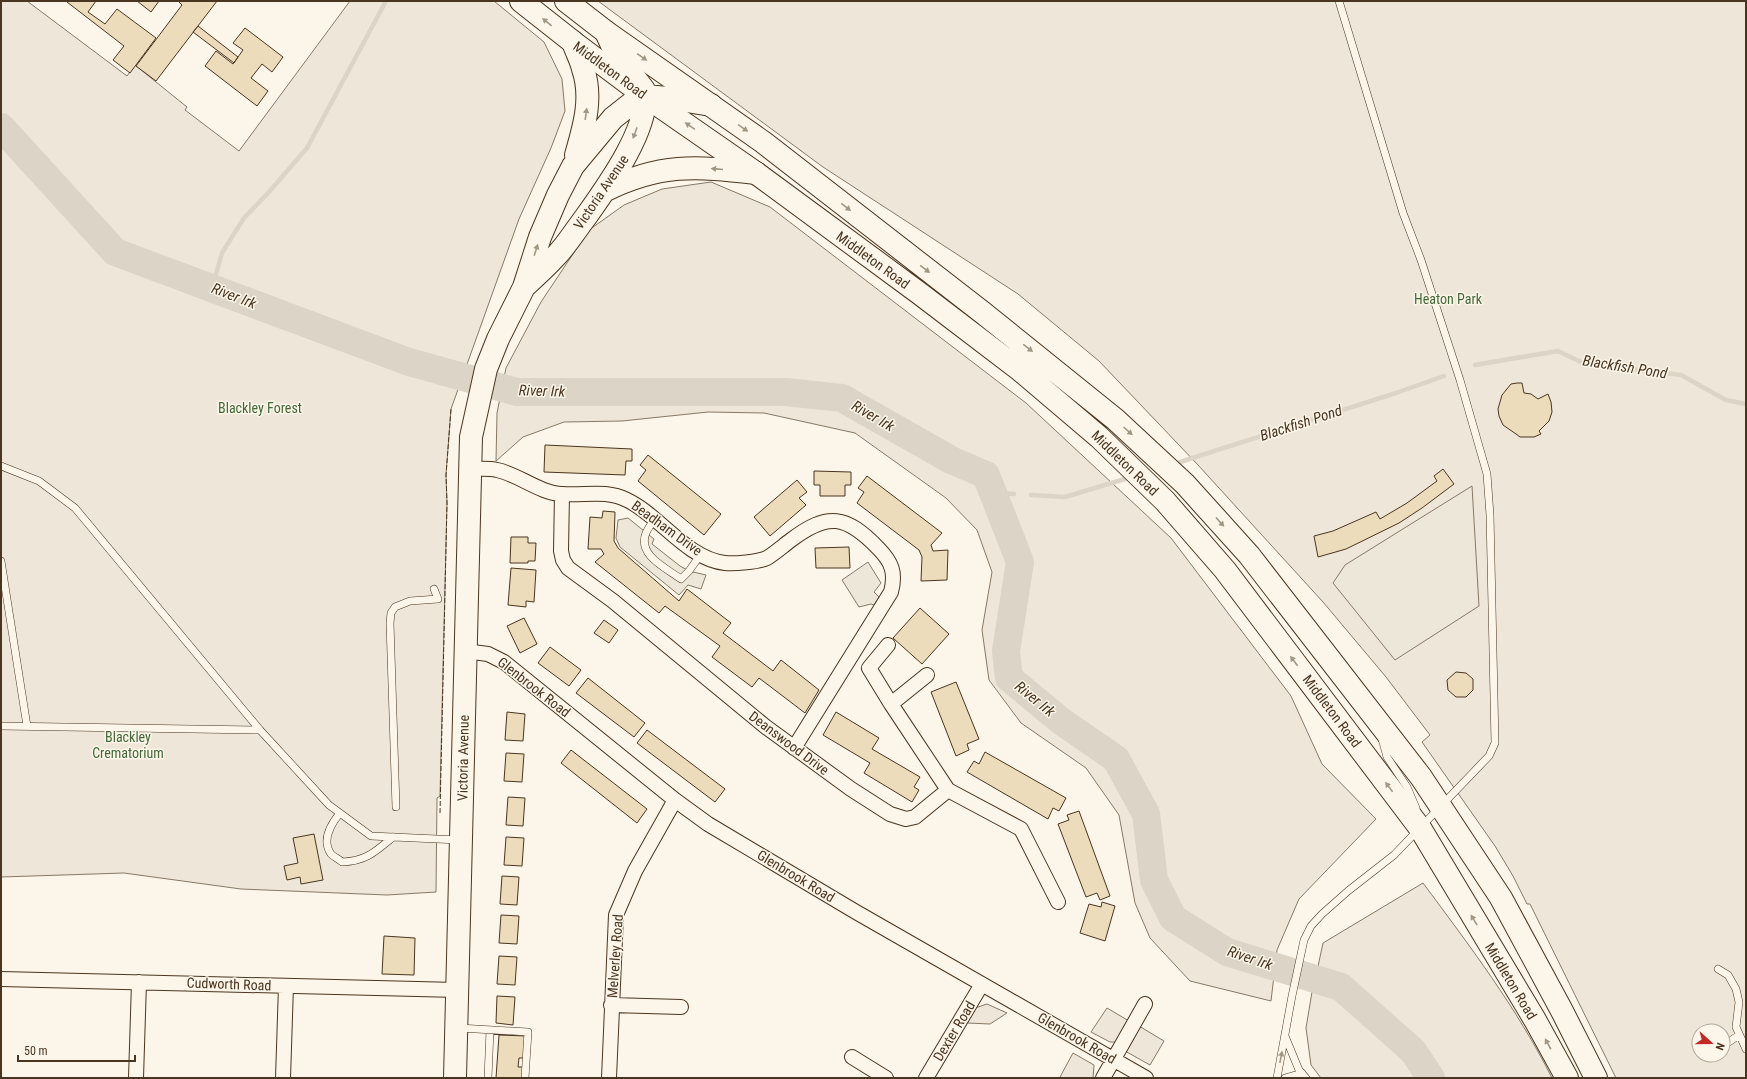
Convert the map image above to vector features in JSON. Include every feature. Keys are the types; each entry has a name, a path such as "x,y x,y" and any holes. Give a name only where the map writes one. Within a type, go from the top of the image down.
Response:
{"main road":[{"name":"Middleton Road","path":"521,1 645,96 756,173 919,293 1020,370 1099,437 1165,501 1225,570 1420,828 1535,1020 1567,1078"},
{"name":"Middleton Road","path":"566,1 606,32 763,142 1115,419 1185,484 1249,555 1421,777 1501,898 1562,1011 1596,1078"},
{"path":"606,32 615,52 640,83 645,96 711,105"},
{"path":"573,42 584,69 588,94 584,129 573,166"},
{"name":"Victoria Avenue","path":"455,1078 471,437 486,369 498,339 524,286 540,237 558,195 573,166 613,118 632,103 645,96"},
{"name":"Victoria Avenue","path":"524,286 556,257 604,191 629,151 642,115 645,96"},
{"path":"604,191 639,176 673,168 706,168 756,173"}],"street":[{"name":"Beadham Drive","path":"470,469 498,470 550,492 562,494 596,492 616,495 629,500 680,541 708,559 724,563 742,563 766,559 817,523 826,520 837,520 850,525 865,534 881,551 892,568 894,575 891,592 794,748"},
{"name":"Deanswood Drive","path":"562,494 561,551 563,560 568,568 613,601 766,727 851,789 890,814 898,817 915,817 948,790"},
{"path":"888,645 869,668 891,704 948,790 1021,830 1058,902"},
{"name":"Glenbrook Road","path":"465,651 488,654 504,662 675,800 708,824 856,912 1146,1078"},
{"path":"891,704 927,675"},
{"name":"Melverley Road","path":"609,1078 616,915 635,872 675,800"},
{"name":"Cudworth Road","path":"1,979 458,990"},
{"path":"136,1078 139,982"},
{"name":"Dexter Road","path":"926,1078 982,984"},
{"path":"283,1078 286,986"},
{"path":"1103,1078 1144,1004"},
{"path":"611,1005 681,1007"},
{"path":"852,1057 886,1078"}],"lane":[{"path":"1277,1078 1304,940 1312,926 1322,914 1394,854 1420,828 1489,756 1495,743 1490,515 1487,474 1460,380 1421,260 1403,213 1339,1"},
{"path":"1,466 39,481 75,508 260,730 329,804 340,813 371,836 461,840"},
{"path":"655,520 646,532 643,545 648,555 681,578 689,571 701,554"},
{"path":"1,560 27,726"},
{"path":"396,807 390,623 395,607 410,601 438,599 434,589"},
{"path":"1377,719 1387,757 1407,787 1417,810 1420,828"},
{"path":"1,726 260,730"},
{"path":"340,813 330,824 327,841 331,853 342,862 356,861 372,855 393,837"},
{"path":"1718,969 1728,975 1736,988 1739,1002 1736,1028 1746,1049"},
{"path":"457,1028 528,1032 525,1078"},
{"path":"488,1078 490,1030"},
{"path":"1285,1035 1299,1070 1304,1076"},
{"path":"1731,1040 1739,1035"},
{"path":"1285,1078 1304,1076"}],"green space":[{"name":"Blackley Forest","path":"1,1 27,1 127,76 135,65 187,107 185,110 239,151 350,1 494,1 544,42 562,79 565,111 551,148 519,219 451,409 446,475 447,503 440,796 437,798 436,892 387,895 241,889 124,873 1,877"},
{"name":"Heaton Park","path":"598,1 1746,1 1746,1078 1616,1078 1530,904 1527,904 1513,876 1495,846 1422,742 1430,735 1386,677 1323,602 1198,465 1099,361 1018,294 823,167"},
{"path":"711,182 770,207 1026,403 1171,538 1291,696 1322,764 1376,819 1299,899 1277,950 1271,1001 1190,981 1150,938 1135,903 1119,815 1086,768 1021,723 989,680 982,630 992,572 977,530 946,498 855,433 764,413 708,412 622,421 564,422 523,437 496,461 497,413 506,368 541,302 589,230 624,205 662,189"},
{"path":"1423,883 1475,953 1508,1002 1524,1027 1552,1078 1442,1078 1413,1043 1351,988 1317,971 1323,943"},
{"path":"1312,992 1337,998 1407,1062 1418,1078 1321,1078 1311,1065 1306,1028"},
{"path":"987,1004 1007,1013 990,1024 967,1023 975,1008"},
{"path":"1107,1008 1129,1021 1116,1042 1110,1042 1091,1032"},
{"path":"1139,1026 1164,1041 1150,1065 1125,1051"},
{"path":"1073,1053 1094,1065 1093,1078 1060,1077"}],"shaded area":[{"path":"1472,486 1479,606 1395,660 1333,583 1345,565"},
{"path":"628,518 654,539 652,544 680,566 689,571 706,575 701,589 688,585 679,595 620,547 616,538 618,520"},
{"path":"868,562 881,583 874,592 879,597 874,605 871,604 859,607 842,580"}],"building":[{"path":"96,1 88,12 105,24 117,9 156,38 130,73 113,60 124,46 67,2"},
{"path":"137,1 159,1 151,12"},
{"path":"178,1 217,1 156,81 136,66 182,5"},
{"path":"198,26 238,57 234,63 193,32"},
{"path":"245,28 283,57 272,72 262,64 251,78 268,91 257,106 205,66 216,51 233,64 243,50 233,43"},
{"path":"1522,383 1524,393 1531,394 1538,399 1548,394 1551,402 1552,412 1549,421 1539,431 1541,434 1534,437 1520,437 1503,425 1499,416 1498,409 1502,395 1511,384"},
{"path":"545,445 632,449 632,461 626,461 625,475 544,472"},
{"path":"648,455 721,514 704,535 638,481 646,470 640,465"},
{"path":"1443,469 1454,484 1422,508 1399,523 1346,549 1318,557 1314,536 1333,531 1376,512 1380,519 1407,503 1437,481 1434,476"},
{"path":"814,471 851,472 851,485 845,485 845,496 820,496 820,485 814,485"},
{"path":"867,476 942,533 931,545 933,551 948,550 947,580 921,581 922,557 919,550 857,503 864,492 858,488"},
{"path":"797,480 807,492 799,498 806,505 770,536 754,517"},
{"path":"603,511 615,512 614,541 618,548 679,601 687,589 731,623 723,633 773,671 781,660 819,690 805,713 759,678 752,687 712,657 720,646 665,606 659,613 595,562 604,554 601,549 588,549 590,517 602,518"},
{"path":"511,537 528,537 528,543 536,543 535,561 528,561 528,563 510,563"},
{"path":"849,547 850,568 816,568 815,548"},
{"path":"511,568 536,570 534,602 526,601 526,607 508,605"},
{"path":"920,608 949,634 922,664 893,638"},
{"path":"524,618 537,644 520,653 507,626"},
{"path":"604,620 618,630 609,643 594,633"},
{"path":"550,647 581,670 569,686 538,663"},
{"path":"1456,672 1466,673 1473,679 1473,690 1466,697 1456,697 1448,690 1447,680"},
{"path":"588,678 645,723 634,737 576,693"},
{"path":"956,682 979,739 967,744 969,750 956,756 931,692"},
{"path":"507,712 525,714 523,741 505,740"},
{"path":"836,712 879,738 872,749 920,777 914,787 919,790 912,802 864,773 870,763 823,735"},
{"path":"647,730 725,789 715,802 637,743"},
{"path":"571,750 647,809 637,823 561,763"},
{"path":"985,752 1066,798 1059,811 1053,808 1048,819 967,772 974,761 979,764"},
{"path":"506,753 524,754 522,782 504,781"},
{"path":"508,797 525,798 523,826 506,825"},
{"path":"1079,811 1110,896 1100,900 1097,893 1086,897 1058,824 1069,820 1067,815"},
{"path":"314,834 323,880 301,884 300,877 287,880 284,866 298,863 293,838"},
{"path":"506,837 524,838 522,866 504,865"},
{"path":"502,876 519,877 517,905 500,904"},
{"path":"1102,902 1115,906 1105,941 1080,933 1089,904 1101,907"},
{"path":"501,915 519,916 517,944 499,943"},
{"path":"384,936 415,938 414,975 382,974"},
{"path":"499,956 517,957 515,985 497,984"},
{"path":"497,996 515,997 513,1025 496,1023"},
{"path":"499,1035 526,1036 525,1058 519,1058 518,1067 524,1067 524,1078 496,1078"}],"waterway":[{"path":"212,288 222,253 244,218 307,148 386,1"},
{"name":"River Irk","path":"1,127 115,252 409,362 517,392 786,392 842,398 951,460 986,475 1020,562 1006,651 1009,678 1061,721 1116,759 1146,814 1154,880 1173,918 1227,952 1341,987 1413,1051 1431,1078"},
{"name":"Blackfish Pond","path":"1475,365 1558,351 1583,363 1681,375 1726,400 1746,404"},
{"name":"Blackfish Pond","path":"1180,462 1396,393 1444,376"},
{"name":"Blackfish Pond","path":"1031,495 1065,497 1128,478"},
{"path":"993,493 1014,494"}],"fence":[{"path":"440,813 447,503 446,475 451,409"}],"park label":[{"name":"Blackley Crematorium","path":"128,746"}]}
